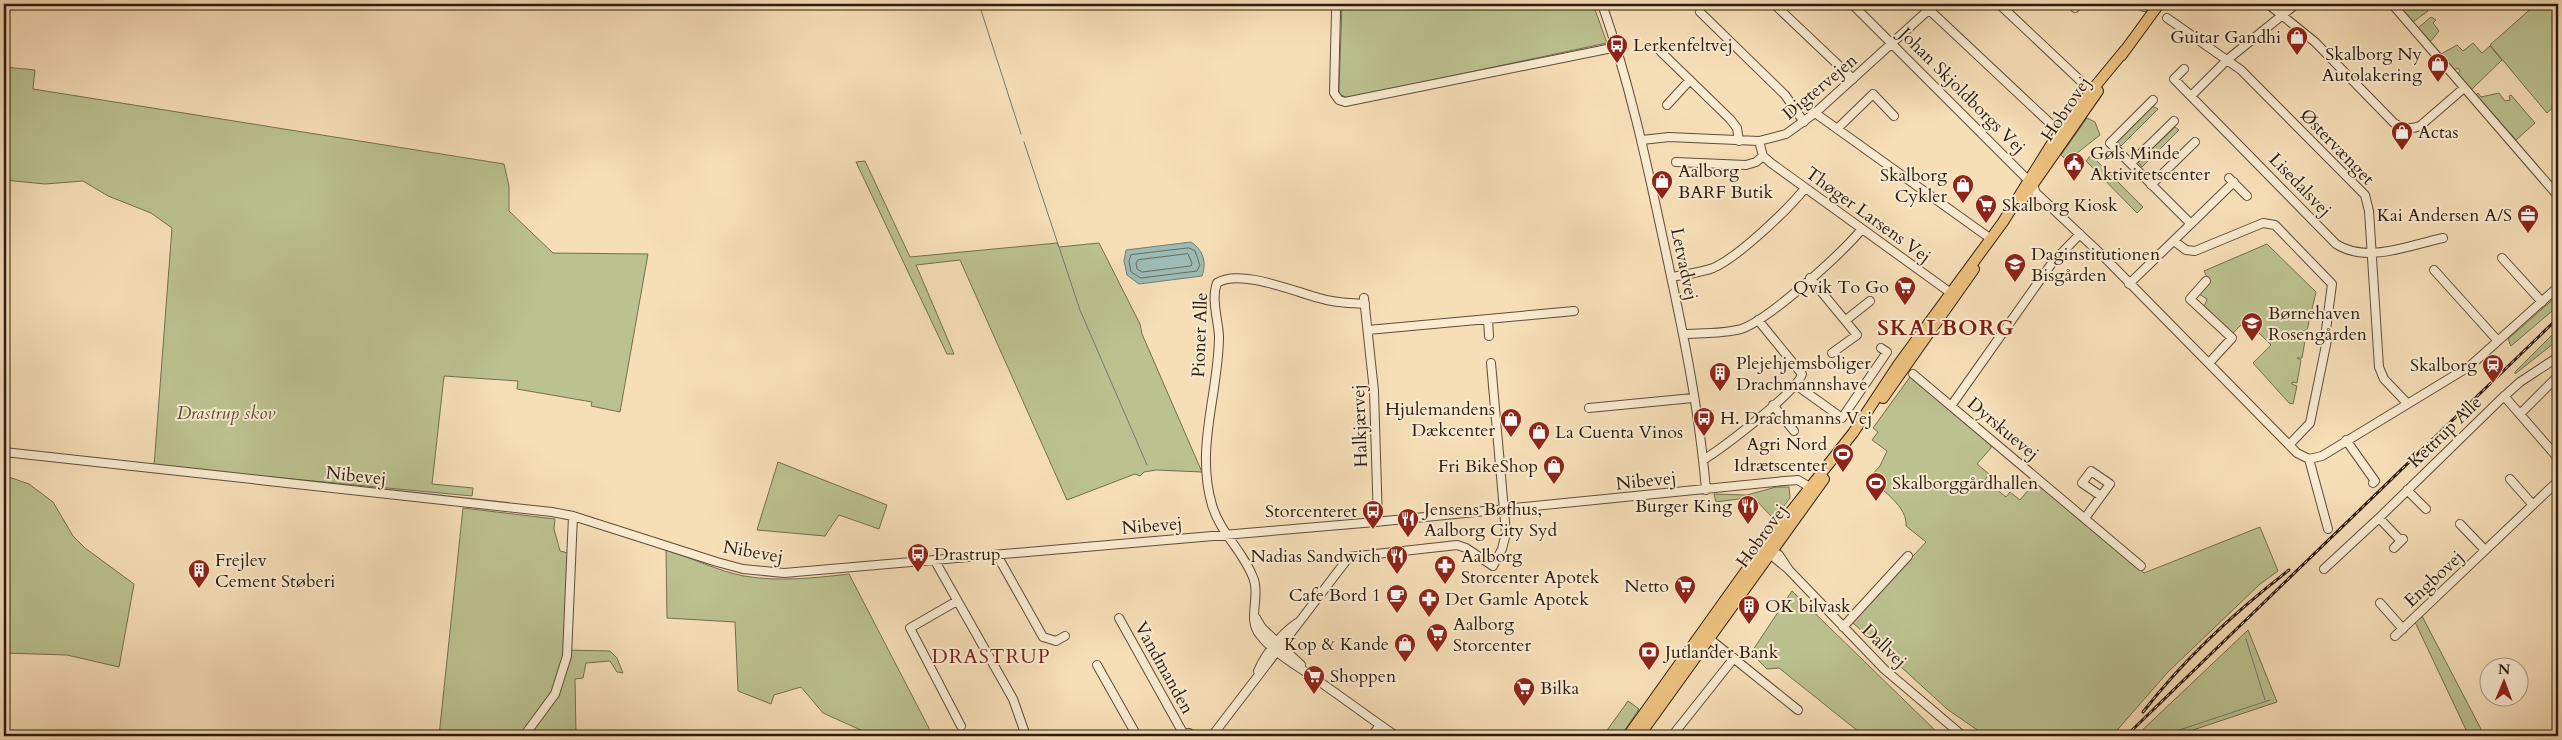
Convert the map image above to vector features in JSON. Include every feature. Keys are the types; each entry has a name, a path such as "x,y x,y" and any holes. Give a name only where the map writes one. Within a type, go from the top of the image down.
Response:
{"main road":[{"name":"Hobrovej","path":"1628,736 1705,635 1853,433 1891,387 1953,294 1974,269 1988,242 2031,182 2083,101 2125,50 2159,4"},
{"name":"Hobrovej","path":"1639,736 1705,635"}],"street":[{"name":"Letvadvej","path":"1602,4 1617,47 1642,140 1672,277 1683,334 1706,490"},
{"path":"1774,4 1853,79"},
{"name":"Johan Skjoldborgs Vej","path":"1852,4 1894,43 2031,182 2036,193 2056,210 2297,454 2309,459"},
{"path":"1923,4 2053,126"},
{"name":"Digtervejen","path":"1642,140 1669,137 1759,141 1786,134 1815,113 1935,4"},
{"path":"1999,4 2086,86"},
{"path":"2268,4 2283,14 2315,42 2394,123 2401,127 2414,128 2420,126 2464,88"},
{"path":"2191,96 2227,60 2296,4"},
{"path":"2392,4 2558,196"},
{"path":"1336,12 1334,92 1339,100 1344,102 1617,47"},
{"path":"1700,12 1790,99 1804,122"},
{"name":"Østervænget","path":"2168,18 2241,70 2359,187 2368,204 2379,367 2384,379 2406,403"},
{"path":"1661,52 1738,128 1739,141"},
{"name":"Lisedalsvej","path":"2184,69 2174,79 2336,244 2353,252 2372,253 2443,238"},
{"path":"1666,105 1690,80"},
{"path":"1837,129 1873,94 1894,116"},
{"path":"2153,100 2110,143 2191,224"},
{"path":"1815,113 1988,242"},
{"path":"2131,163 2174,121"},
{"path":"1676,162 1746,165 1756,162 1763,156 1759,141"},
{"path":"2151,185 2194,142"},
{"name":"Thøger Larsens Vej","path":"1763,156 1953,294"},
{"path":"2129,284 2191,224 2231,180 2247,196"},
{"path":"1672,277 1709,269 1724,262 1787,210 1805,188"},
{"path":"2174,241 2186,250 2195,251 2263,223 2275,225 2332,284 2326,330"},
{"path":"1683,334 1738,330 1758,320 1845,250 1862,229"},
{"path":"1951,406 2052,263 2080,234"},
{"path":"2502,258 2542,302"},
{"path":"2434,273 2498,341"},
{"path":"1810,278 1857,335 1832,353"},
{"name":"Pioner Alle","path":"1226,535 1212,505 1206,460 1207,424 1218,354 1219,335 1215,297 1217,283 1236,279 1266,282 1320,299 1342,303 1364,301"},
{"path":"2206,282 2190,299 2232,338 2209,363"},
{"path":"2328,529 2309,459 2322,456 2406,403 2470,366 2558,287"},
{"name":"Halkjærvej","path":"1364,301 1374,391 1378,522"},
{"path":"1846,320 1870,301"},
{"path":"1368,330 1574,311"},
{"path":"1488,319 1490,336"},
{"path":"1703,460 1773,405 1796,385 1802,374 1758,320"},
{"path":"2289,444 2310,423 2327,340"},
{"path":"1796,385 1842,418 1887,352 1881,348"},
{"name":"Kettrup Alle","path":"2324,568 2380,518 2504,396 2520,382 2558,357"},
{"path":"1212,736 1277,647 1300,621 1345,560 1355,555 1457,545 1466,548 1493,566 1502,549 1506,533 1491,363"},
{"name":"Dyrskuevej","path":"1913,374 2141,566"},
{"path":"2520,414 2558,376"},
{"path":"2504,396 2558,458"},
{"path":"1589,408 1693,398"},
{"path":"1773,405 1794,431"},
{"path":"2346,440 2375,481 2373,483"},
{"name":"Nibevej","path":"4,452 531,509 573,516 717,562 764,572 806,573 1378,522 1798,480 1811,491"},
{"path":"2510,479 2533,506"},
{"name":"Engbovej","path":"2395,636 2558,481"},
{"name":"Kettrup Alle","path":"2407,490 2426,509"},
{"path":"2086,518 2101,496"},
{"path":"524,736 554,694 568,656 573,516"},
{"path":"2380,518 2402,540 2394,548"},
{"name":"Engbovej","path":"2460,524 2485,550"},
{"path":"1226,535 1254,579 1256,595 1254,614 1257,631 1310,674 1396,736"},
{"name":"Dallvej","path":"1768,550 1884,669 1963,736"},
{"path":"997,555 1042,637 1056,641 1065,636"},
{"path":"1843,627 1908,556"},
{"path":"935,561 1013,700 1026,736"},
{"path":"957,601 910,628 961,726"},
{"name":"Engbovej","path":"2380,603 2403,629"},
{"name":"Vandmanden","path":"1119,618 1183,733"},
{"path":"1705,635 1798,710"},
{"path":"1672,736 1719,681 1734,658"},
{"path":"1097,665 1137,736"},
{"path":"1372,736 1380,725"},
{"name":"Vandmanden","path":"1172,736 1183,733 1189,733 1193,736"}],"green space":[{"path":"790,4 979,4 980,8 792,9"},
{"path":"1342,4 1593,4 1607,43 1348,98 1339,94"},
{"path":"2397,4 2421,4 2428,11 2413,22"},
{"path":"2536,4 2558,4 2558,103 2547,113 2490,45"},
{"path":"2431,17 2436,20 2433,23 2439,31 2430,42 2418,28"},
{"path":"2473,43 2482,53 2490,46 2502,60 2471,90 2458,74 2460,71 2458,68 2455,70 2441,54 2457,45 2463,51"},
{"name":"Drastrup skov","path":"4,67 35,70 33,89 504,164 509,186 509,211 553,253 648,254 620,412 591,406 592,402 517,389 518,381 444,376 432,484 473,488 472,496 154,466 172,228 151,213 108,196 83,181 45,184 4,180"},
{"path":"2478,93 2481,97 2499,93 2505,101 2510,100 2509,96 2511,95 2535,123 2516,140 2476,95"},
{"path":"2152,106 2158,109 2121,146 2117,141"},
{"path":"2087,118 2095,122 2100,135 2067,161 2061,155"},
{"path":"2175,127 2179,130 2142,167 2138,162"},
{"path":"2091,155 2143,207 2137,213 2086,161"},
{"path":"865,161 910,257 1057,243 1059,247 1099,243 1140,324 1142,334 1202,472 1156,470 1144,472 1140,476 1135,474 1067,500 960,260 916,265 954,354 947,354 856,162"},
{"path":"2267,244 2316,292 2307,330 2302,331 2301,334 2306,335 2302,358 2297,358 2301,360 2297,383 2292,382 2292,384 2297,386 2293,404 2289,403 2253,363 2271,345 2246,320 2233,333 2236,336 2234,338 2204,307 2207,299 2199,294 2210,283 2204,271"},
{"path":"2558,295 2558,306 2511,346 2508,339"},
{"path":"2558,329 2558,340 2515,374 2515,372"},
{"path":"1910,377 1991,444 1991,448 1977,464 1989,474 1985,480 2006,497 2010,492 2020,500 2035,482 2144,573 2260,527 2278,571 2260,584 2167,673 2112,736 1986,736 1947,709 1852,622 1926,542 1906,526 1906,519 1899,506 1869,478 1880,466 1887,451 1872,440 1878,432 1873,428"},
{"path":"4,460 6,461 6,476 29,484 53,502 73,536 85,548 134,584 119,667 67,655 4,653"},
{"path":"778,462 887,505 879,529 839,515 825,536 757,530"},
{"path":"1776,487 1789,487 1790,498 1774,519 1753,497 1716,502 1714,494 1747,495"},
{"path":"463,508 555,519 554,529 560,551 568,553 564,650 610,651 617,658 623,673 617,672 610,661 586,663 583,678 575,679 576,736 439,736"},
{"path":"666,550 724,571 757,578 796,579 849,574 933,736 874,736 823,713 801,687 774,695 771,704 738,691 735,622 667,618"},
{"path":"1792,591 1941,736 1864,736 1779,668 1767,669 1751,653"},
{"path":"2422,616 2482,731 2513,736 2469,736 2415,622"},
{"path":"2248,630 2277,702 2175,736 2136,736"},
{"path":"1628,701 1639,709 1621,736 1603,736"}],"water":[{"path":"1191,242 1203,257 1202,276 1139,284 1127,275 1124,261 1126,250"}],"waterway":[{"path":"979,4 1021,134"},
{"path":"1024,142 1080,310 1147,465"},
{"path":"2246,639 2265,700"},
{"path":"2161,736 2270,700"}],"railway":[{"path":"2126,736 2558,318"},
{"path":"2143,712 2176,673 2212,636 2289,570"}],"place":[{"name":"Guitar Gandhi","path":"2297,56"},
{"name":"Lerkenfeltvej","path":"1617,64"},
{"name":"Skalborg Ny Autolakering","path":"2438,83"},
{"name":"Actas","path":"2402,151"},
{"name":"Gøls Minde Aktivitetscenter","path":"2074,182"},
{"name":"Aalborg BARF Butik","path":"1662,200"},
{"name":"Skalborg Cykler","path":"1963,204"},
{"name":"Skalborg Kiosk","path":"1986,224"},
{"name":"Kai Andersen A/S","path":"2528,234"},
{"name":"Daginstitutionen Bisgården","path":"2015,283"},
{"name":"Qvik To Go","path":"1905,306"},
{"name":"Børnehaven Rosengården","path":"2252,342"},
{"name":"Skalborg","path":"2493,384"},
{"name":"Plejehjemsboliger Drachmannshave","path":"1720,392"},
{"name":"H. Drachmanns Vej","path":"1704,437"},
{"name":"Hjulemandens Dækcenter","path":"1511,438"},
{"name":"La Cuenta Vinos","path":"1539,451"},
{"name":"Agri Nord Idrætscenter","path":"1843,473"},
{"name":"Fri BikeShop","path":"1554,485"},
{"name":"Skalborggårdhallen","path":"1876,502"},
{"name":"Burger King","path":"1748,525"},
{"name":"Storcenteret","path":"1373,530"},
{"name":"Jensens Bøfhus, Aalborg City Syd","path":"1408,538"},
{"name":"Drastrup","path":"918,573"},
{"name":"Nadias Sandwich","path":"1397,575"},
{"name":"Aalborg Storcenter Apotek","path":"1445,585"},
{"name":"Frejlev Cement Støberi","path":"199,589"},
{"name":"Netto","path":"1685,605"},
{"name":"Cafe Bord 1","path":"1397,614"},
{"name":"Det Gamle Apotek","path":"1429,618"},
{"name":"OK bilvask","path":"1749,625"},
{"name":"Aalborg Storcenter","path":"1437,653"},
{"name":"Kop & Kande","path":"1405,663"},
{"name":"Jutlander Bank","path":"1649,671"},
{"name":"Shoppen","path":"1314,695"},
{"name":"Bilka","path":"1524,707"}],"district":[{"name":"SKALBORG","path":"1946,328"},
{"name":"DRASTRUP","path":"991,656"}]}
